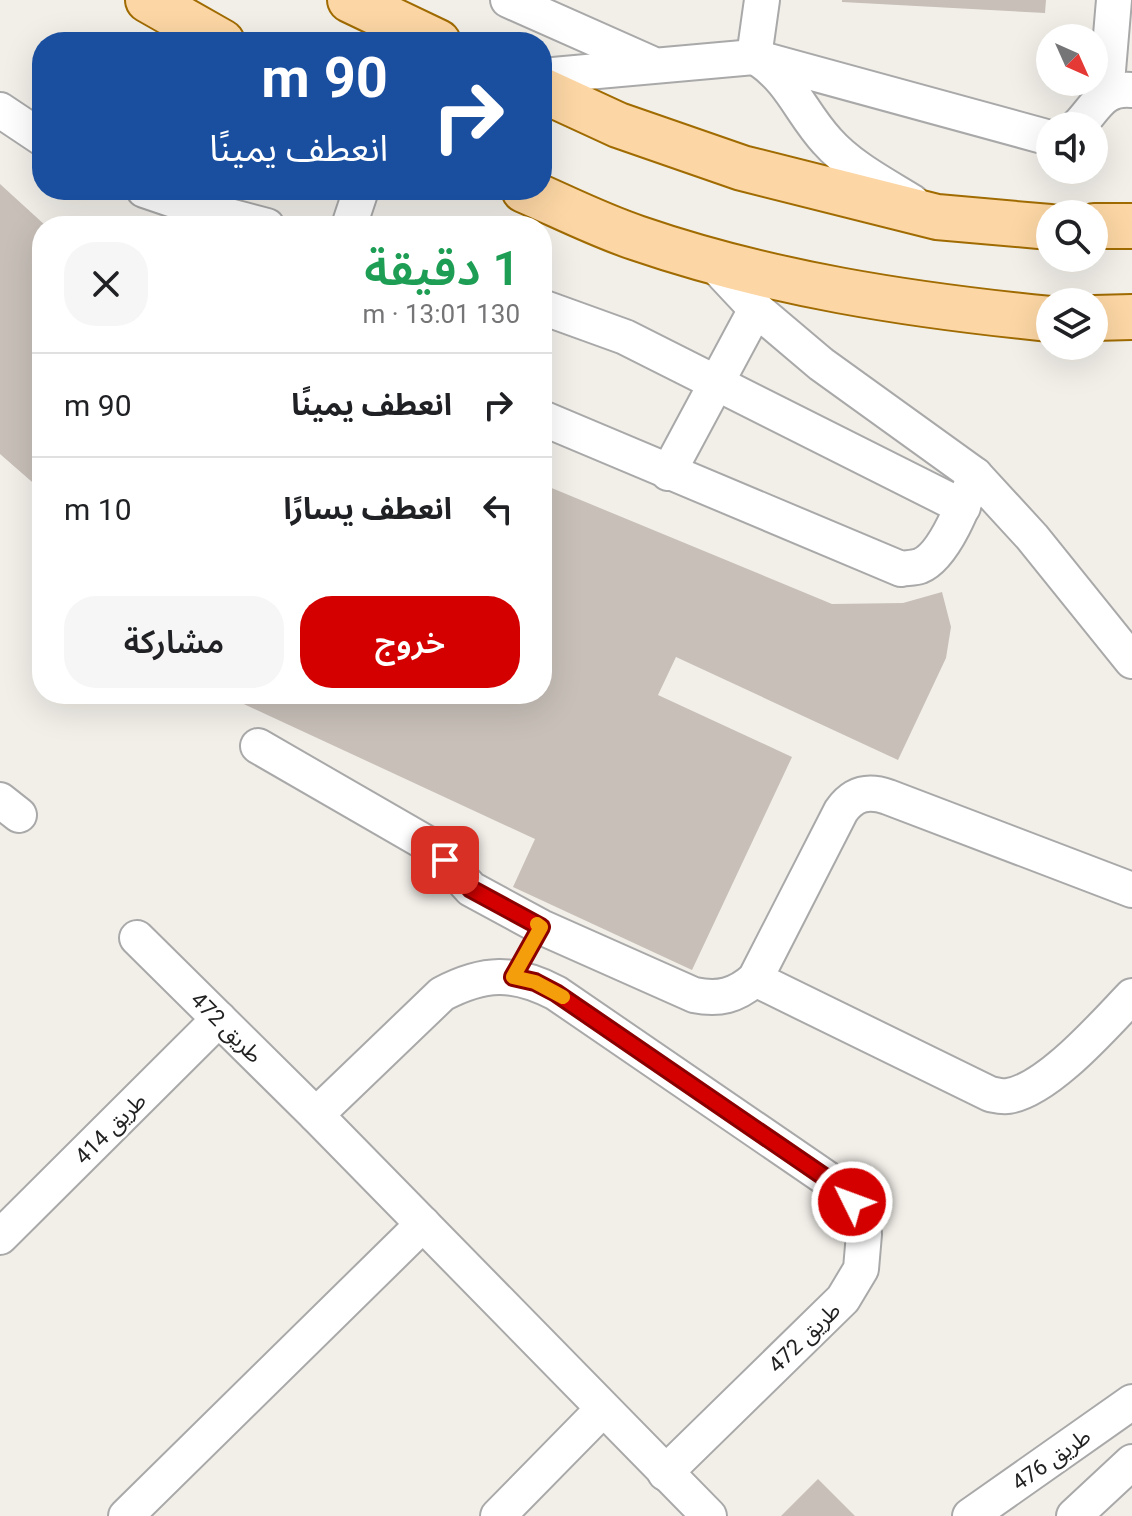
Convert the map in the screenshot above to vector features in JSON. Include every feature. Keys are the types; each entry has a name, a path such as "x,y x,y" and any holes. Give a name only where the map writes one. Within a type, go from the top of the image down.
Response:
{"main road":[{"path":"148,0 204,32"},
{"path":"350,0 417,32"},
{"path":"552,95 618,125 742,168 937,217 1036,226"},
{"path":"548,200 635,237 796,283 956,310 1036,318"},
{"path":"1108,226 1132,226"},
{"path":"1108,318 1132,317"}],"street":[{"path":"508,0 653,65"},
{"path":"754,57 762,0"},
{"path":"1088,112 1096,101 1119,92 1114,0"},
{"path":"754,57 779,74 811,121 845,158 937,217"},
{"path":"552,75 754,57 1036,134"},
{"path":"0,110 32,131"},
{"path":"173,200 229,216"},
{"path":"711,261 756,309 821,364 975,475 1032,537 1132,661"},
{"path":"668,473 756,309"},
{"path":"552,311 625,337 963,507"},
{"path":"552,422 901,569 921,566 941,546 963,507 975,475"},
{"path":"258,746 433,847 471,889 541,927 694,995 711,999 727,997 743,990 755,979 841,811 847,802 866,793 888,797 1132,890"},
{"path":"513,977 541,927"},
{"name":"طريق 472","path":"137,938 316,1115 709,1516"},
{"name":"طريق 472","path":"316,1115 442,994 464,983 488,977 513,977 535,982 556,993 826,1178 852,1202 864,1234 861,1269 843,1299 665,1473"},
{"path":"755,979 990,1094 1006,1096 1027,1090 1080,1051 1132,996"},
{"name":"طريق 414","path":"0,1237 219,1019"},
{"path":"126,1516 423,1224"},
{"name":"طريق 476","path":"970,1516 1132,1403"},
{"path":"498,1516 602,1410"},
{"path":"1074,1516 1132,1462"}],"building":[{"path":"842,0 1046,0 1045,13"},
{"path":"0,184 35,216 32,216 32,482 0,454"},
{"path":"552,488 832,604 903,603 942,592 951,627 946,658 898,760 676,657 658,695 792,757 692,970 513,887 535,839 244,704 552,704"},
{"path":"818,1479 855,1516 781,1516"}],"slow traffic":[{"path":"537,924 541,927 513,977 535,982 563,997"}],"route":[{"path":"445,860 471,889 541,927 513,977 535,982 556,993 826,1178 852,1202"}]}
